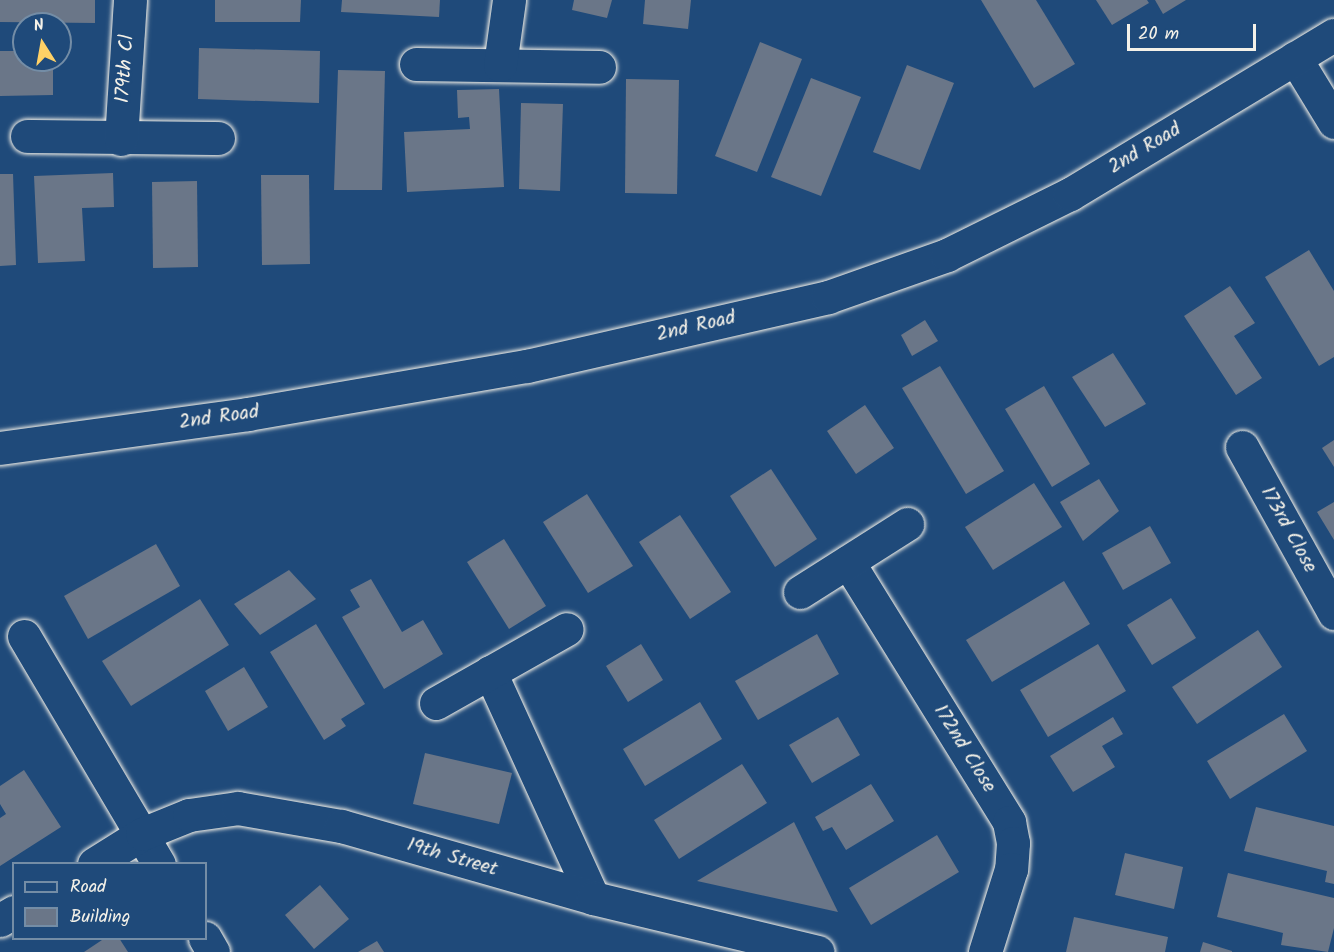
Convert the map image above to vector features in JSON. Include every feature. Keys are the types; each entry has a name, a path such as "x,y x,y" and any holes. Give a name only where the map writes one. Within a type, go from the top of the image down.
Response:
{"street":[{"name":"179th Cl","path":"121,139 130,0"},
{"path":"500,65 509,0"},
{"name":"2nd Road","path":"0,448 248,414 526,366 828,297 947,255 1070,194 1334,35"},
{"path":"1295,58 1334,122"},
{"path":"416,64 599,67"},
{"path":"27,136 121,139 219,138"},
{"name":"173rd Close","path":"1242,447 1334,613"},
{"path":"800,592 907,524"},
{"name":"172nd Close","path":"848,562 1009,822 1013,843 1011,869 985,952"},
{"path":"436,703 567,629"},
{"path":"24,636 158,862"},
{"path":"490,672 593,898"},
{"name":"19th Street","path":"97,862 142,834 189,815 238,808 341,826 593,898 709,940 818,952"}],"building":[{"path":"0,0 95,0 95,23 72,23 72,12 12,12 12,22 0,22"},
{"path":"215,0 301,0 300,22 215,22"},
{"path":"342,0 440,0 439,17 341,12"},
{"path":"574,0 612,0 607,18 572,10"},
{"path":"645,0 691,0 688,29 643,24"},
{"path":"981,0 1036,0 1075,64 1034,88"},
{"path":"1096,0 1147,0 1149,3 1112,25"},
{"path":"1155,0 1186,0 1163,14"},
{"path":"760,42 802,59 757,172 715,156"},
{"path":"199,48 320,51 319,103 198,99"},
{"path":"0,51 12,51 12,72 53,72 53,95 0,96"},
{"path":"907,65 954,83 920,170 873,152"},
{"path":"338,70 385,71 382,190 334,190"},
{"path":"811,78 861,97 821,196 771,177"},
{"path":"626,79 679,80 677,194 625,193"},
{"path":"499,89 504,187 407,192 404,132 470,129 469,117 458,118 457,90"},
{"path":"521,103 563,104 560,191 519,189"},
{"path":"113,173 114,207 82,208 85,261 38,263 34,176"},
{"path":"0,174 13,174 16,265 0,266"},
{"path":"261,175 309,175 310,264 262,265"},
{"path":"197,181 198,267 153,268 152,182"},
{"path":"1309,250 1334,291 1334,357 1319,366 1265,277"},
{"path":"1230,286 1255,323 1234,336 1262,378 1236,395 1184,316"},
{"path":"925,320 938,341 912,356 901,335"},
{"path":"1113,353 1146,404 1105,427 1072,377"},
{"path":"940,366 1004,471 966,494 902,388"},
{"path":"1044,386 1090,464 1052,487 1005,409"},
{"path":"865,405 894,448 856,474 827,431"},
{"path":"1334,440 1334,467 1322,448"},
{"path":"771,469 817,539 775,567 730,496"},
{"path":"1099,479 1119,511 1083,541 1060,502"},
{"path":"1034,483 1062,527 993,570 965,527"},
{"path":"587,494 633,566 588,593 543,522"},
{"path":"1334,502 1334,540 1317,512"},
{"path":"680,515 731,592 690,619 639,542"},
{"path":"1150,526 1171,563 1123,590 1102,553"},
{"path":"504,539 546,606 509,629 467,562"},
{"path":"156,544 180,586 88,639 64,596"},
{"path":"289,570 316,599 260,635 234,604"},
{"path":"371,579 402,632 423,620 443,654 384,689 342,617 360,607 350,590"},
{"path":"1064,581 1090,624 992,682 966,640"},
{"path":"1171,598 1196,638 1152,665 1127,625"},
{"path":"200,599 229,645 131,706 102,661"},
{"path":"316,624 365,704 341,719 346,726 324,740 270,652"},
{"path":"1258,630 1282,667 1197,724 1172,687"},
{"path":"817,634 839,674 758,720 735,681"},
{"path":"641,644 663,680 628,702 606,666"},
{"path":"1098,644 1126,691 1048,737 1020,690"},
{"path":"244,667 268,707 228,731 205,691"},
{"path":"700,702 722,739 645,786 623,749"},
{"path":"1284,714 1307,751 1230,799 1207,761"},
{"path":"838,717 860,755 812,783 789,745"},
{"path":"1113,717 1123,734 1102,746 1115,767 1073,792 1050,756"},
{"path":"425,753 512,773 499,824 413,804"},
{"path":"742,764 767,803 679,859 654,820"},
{"path":"24,770 61,827 0,866 0,818 6,814 0,804 0,786"},
{"path":"871,784 894,821 846,850 832,827 823,831 815,817"},
{"path":"1256,807 1334,826 1334,884 1325,882 1327,871 1244,851"},
{"path":"794,822 838,912 697,881"},
{"path":"937,835 959,872 871,925 849,888"},
{"path":"1125,853 1183,867 1174,909 1115,895"},
{"path":"1228,873 1334,898 1334,928 1328,952 1281,945 1283,933 1217,917"},
{"path":"320,885 349,919 314,949 285,915"},
{"path":"1074,917 1168,937 1165,952 1066,952"},
{"path":"102,940 120,940 128,952 84,952"},
{"path":"377,941 384,952 358,952"},
{"path":"1203,942 1232,951 1232,952 1200,952"}]}
